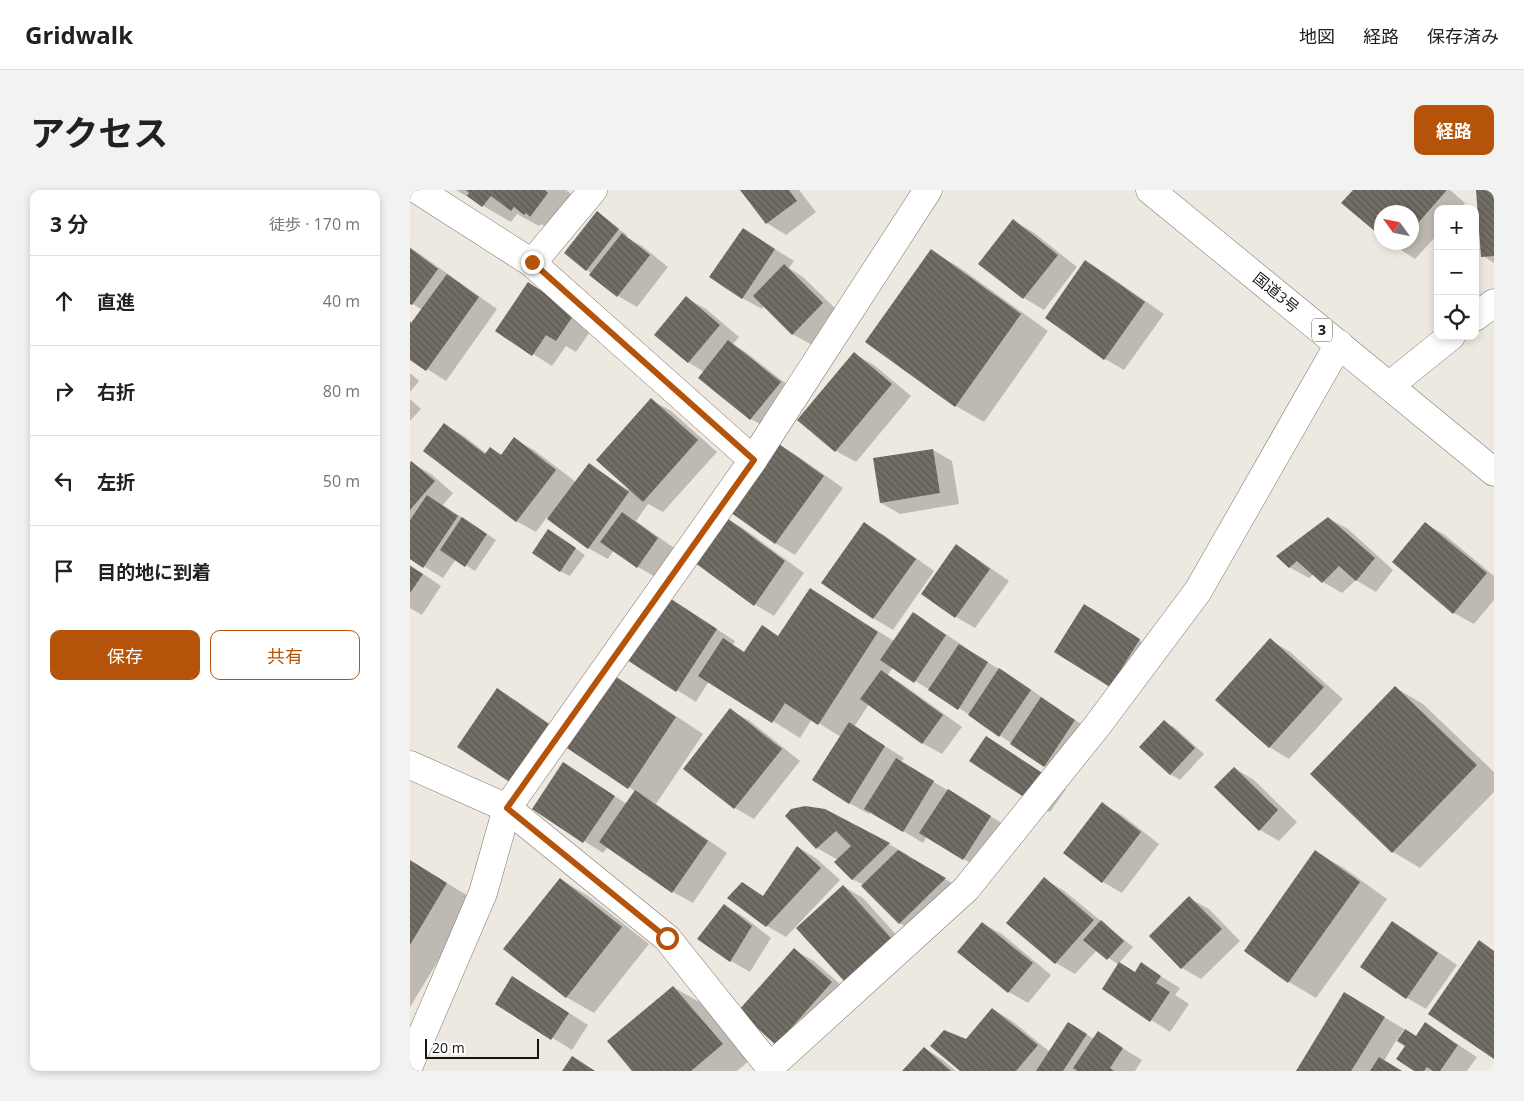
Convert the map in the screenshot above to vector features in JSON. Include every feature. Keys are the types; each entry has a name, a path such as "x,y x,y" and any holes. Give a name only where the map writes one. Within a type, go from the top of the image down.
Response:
{"main road":[{"path":"410,194 417,190 532,262 754,460"},
{"path":"532,262 593,190"},
{"path":"410,1063 483,893 507,808 754,460 928,190"},
{"name":"国道3号","path":"1150,190 1494,472"},
{"path":"1479,315 1494,303"},
{"path":"1389,386 1446,340"},
{"path":"410,765 507,808 667,938 770,1069 966,889 1097,726 1198,591 1339,344"}],"building":[{"path":"466,190 545,190 548,193 530,217 514,207 511,211 491,196 482,207 467,196 469,193"},
{"path":"740,190 789,190 797,201 766,224"},
{"path":"1353,190 1446,191 1419,222 1419,205 1374,205 1374,230 1341,203"},
{"path":"1476,190 1494,190 1494,256 1481,257 1479,205 1477,205"},
{"path":"597,211 619,229 586,271 564,253"},
{"path":"1013,219 1058,255 1023,299 978,264"},
{"path":"743,228 775,249 742,299 709,277"},
{"path":"622,233 650,255 617,297 589,275"},
{"path":"410,248 438,269 412,305 410,304"},
{"path":"931,249 1021,314 955,407 865,342"},
{"path":"1085,260 1145,302 1104,360 1045,318"},
{"path":"784,264 823,303 792,335 753,296"},
{"path":"447,274 479,297 426,371 410,360 410,322"},
{"path":"528,282 575,313 556,341 546,335 532,356 495,331"},
{"path":"686,296 720,325 688,363 654,335"},
{"path":"728,340 781,382 750,420 698,378"},
{"path":"854,352 892,384 835,452 797,420"},
{"path":"651,398 698,440 643,502 596,460"},
{"path":"444,423 485,454 490,447 501,455 514,437 556,470 516,522 423,451"},
{"path":"779,444 824,476 775,544 730,512"},
{"path":"933,449 940,493 880,503 873,458"},
{"path":"411,461 435,481 410,510 410,463"},
{"path":"589,463 629,492 588,549 547,519"},
{"path":"427,495 458,516 423,568 410,559 410,520"},
{"path":"622,512 658,538 637,568 600,542"},
{"path":"723,515 785,561 754,606 691,560"},
{"path":"462,517 487,534 465,567 440,550"},
{"path":"1328,517 1375,558 1356,581 1339,566 1322,583 1297,561 1289,568 1276,556"},
{"path":"864,522 916,559 873,619 821,583"},
{"path":"1425,522 1487,573 1453,614 1392,562"},
{"path":"548,529 576,548 560,572 532,553"},
{"path":"956,544 990,569 955,618 921,594"},
{"path":"410,566 423,574 410,593"},
{"path":"810,588 878,632 818,725 785,703 772,723 698,676 723,638 744,652 762,625 778,636"},
{"path":"665,595 717,629 676,692 624,658"},
{"path":"1084,604 1140,639 1110,687 1054,652"},
{"path":"913,612 946,635 914,683 880,660"},
{"path":"1270,638 1324,687 1269,748 1215,700"},
{"path":"959,644 988,662 958,710 928,690"},
{"path":"999,668 1031,690 999,737 968,715"},
{"path":"881,670 943,715 922,744 860,699"},
{"path":"612,674 676,717 628,789 564,746"},
{"path":"1395,686 1477,765 1392,853 1310,774"},
{"path":"497,688 550,725 511,783 457,747"},
{"path":"1041,697 1075,720 1044,767 1010,744"},
{"path":"730,708 782,749 734,809 683,769"},
{"path":"1164,720 1195,748 1170,775 1139,747"},
{"path":"849,722 885,746 849,804 812,780"},
{"path":"986,736 1047,776 1030,801 969,761"},
{"path":"896,758 934,781 903,832 864,809"},
{"path":"563,762 615,796 583,843 532,809"},
{"path":"1234,767 1278,810 1259,831 1214,787"},
{"path":"948,789 991,816 963,860 919,833"},
{"path":"635,790 708,841 672,893 599,842"},
{"path":"1102,802 1141,832 1102,883 1063,853"},
{"path":"805,806 825,809 890,843 852,880 834,862 851,846 836,831 816,849 785,816 791,809"},
{"path":"797,846 821,868 766,927 727,898 742,882 763,896"},
{"path":"898,850 946,878 899,924 861,886"},
{"path":"1315,850 1360,882 1288,983 1244,951"},
{"path":"410,860 447,883 410,945"},
{"path":"1044,877 1094,920 1055,964 1006,923"},
{"path":"560,878 622,927 566,998 503,949"},
{"path":"843,885 891,938 844,981 796,928"},
{"path":"1189,896 1222,929 1181,969 1149,936"},
{"path":"724,904 752,926 730,962 697,939"},
{"path":"1101,920 1124,941 1107,960 1083,940"},
{"path":"1392,921 1438,953 1406,999 1360,967"},
{"path":"982,922 1033,963 1008,993 957,952"},
{"path":"1479,940 1494,951 1494,1059 1428,1014"},
{"path":"794,948 832,982 776,1045 738,1011"},
{"path":"1119,962 1135,972 1141,962 1161,976 1156,983 1170,992 1150,1022 1102,989"},
{"path":"512,976 569,1013 551,1040 495,1004"},
{"path":"673,986 723,1044 691,1071 632,1071 607,1041"},
{"path":"1344,992 1385,1017 1351,1071 1296,1071"},
{"path":"992,1008 1038,1045 1016,1071 960,1071 930,1046 944,1030 966,1039"},
{"path":"1068,1022 1087,1034 1063,1071 1036,1071"},
{"path":"1425,1022 1458,1045 1440,1071 1433,1071 1427,1067 1424,1071 1414,1071 1396,1059 1405,1046 1397,1041 1405,1029 1416,1036"},
{"path":"1098,1031 1123,1048 1110,1068 1114,1071 1077,1071 1073,1068"},
{"path":"924,1047 951,1071 902,1071"},
{"path":"572,1056 595,1071 562,1071"},
{"path":"1379,1057 1402,1071 1370,1071"}],"route":[{"path":"532,262 754,460 507,808 667,938"}]}
